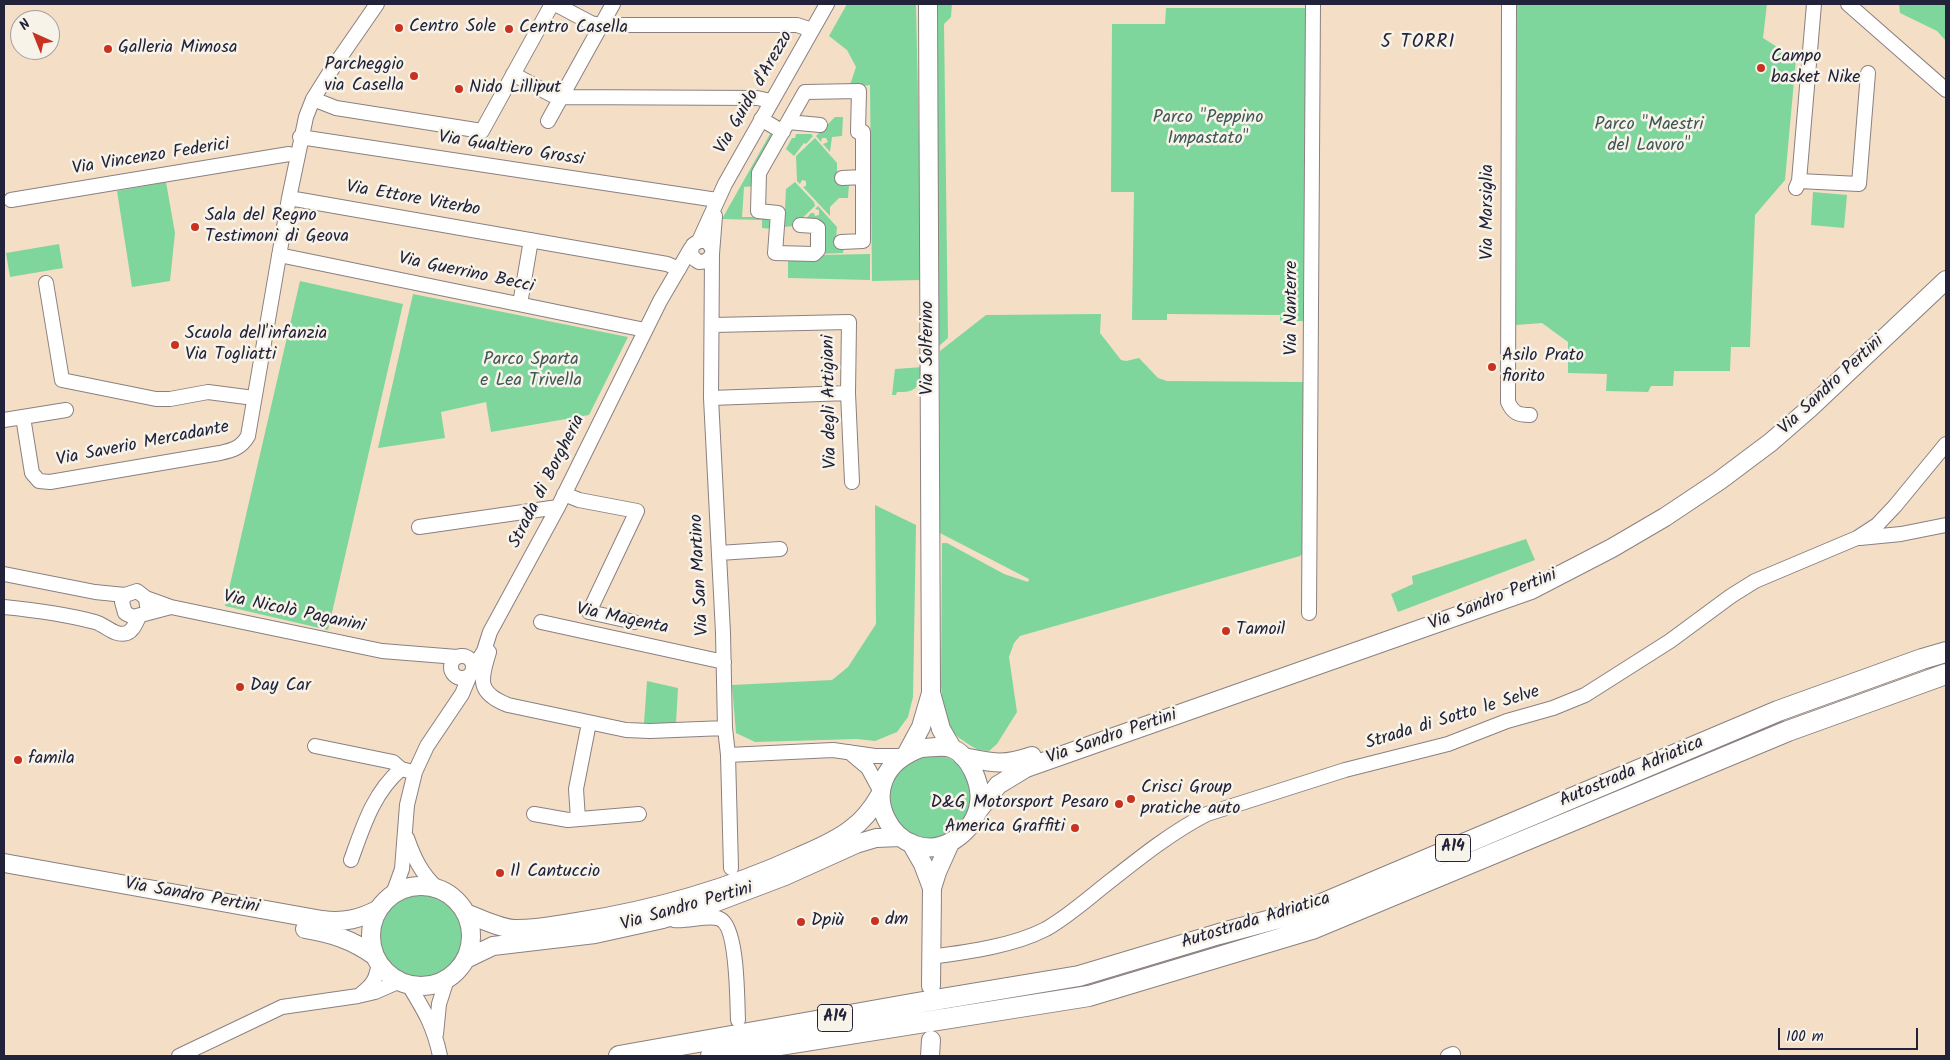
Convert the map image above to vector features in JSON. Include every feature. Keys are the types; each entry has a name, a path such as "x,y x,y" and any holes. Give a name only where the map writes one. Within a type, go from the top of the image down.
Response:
{"highway":[{"name":"Autostrada Adriatica","path":"619,1056 1079,976 1219,934 1305,911 1778,710 1946,652"},
{"name":"Autostrada Adriatica","path":"711,1056 1089,996 1312,928 1788,731 1946,674"}],"main road":[{"name":"Via Solferino","path":"928,4 931,693 941,729 957,752"},
{"name":"Via Sandro Pertini","path":"4,863 336,922 362,918 379,909 393,894 407,888 422,886 437,888 454,898 466,913 511,929 532,928 606,917 671,902 731,884 823,845 850,830 865,818 880,793 884,778 892,766 904,755 921,748 957,752 993,763 1007,764 1434,617 1503,591 1564,564 1660,511 1767,435 1946,270"},
{"name":"Via Sandro Pertini","path":"447,979 458,970 466,959 492,946 596,934 663,918 733,897 856,844 876,838 906,840 924,846 950,843 967,830 978,811 998,785 1026,768 1531,590 1612,548 1665,517 1719,481 1810,408 1946,280"},
{"name":"Via Solferino","path":"904,755 921,727 931,693"},
{"path":"957,752 978,784 980,797 978,811"},
{"path":"880,793 882,809 887,822 895,833 906,840 924,864 932,888"},
{"path":"931,986 932,888 950,843"},
{"name":"Via Sandro Pertini","path":"4,875 332,934 350,940 377,959 388,974 404,983"},
{"name":"Via Sandro Pertini","path":"377,959 371,940 373,924 379,909"},
{"path":"466,913 471,928 471,944 466,959"},
{"path":"404,983 421,986 447,979"}],"street":[{"name":"Via Saverio Mercadante","path":"23,417 32,473 39,481 50,482 234,450 243,445 248,436 300,137 313,99 377,4"},
{"path":"548,121 613,4"},
{"name":"Via Guido d'Arezzo","path":"716,200 828,4"},
{"name":"Via Nanterre","path":"1309,613 1313,4"},
{"name":"Via Marsiglia","path":"1510,4 1508,402 1512,410 1524,415"},
{"path":"1814,4 1798,184 1859,184 1868,73"},
{"path":"1848,4 1946,90"},
{"path":"313,99 336,108 482,131 513,74 556,5 591,23 601,25 798,26 812,30"},
{"path":"513,74 552,95 561,97 757,98 771,101"},
{"path":"800,225 818,228 818,250 814,254 775,253 778,213 758,211 759,173 782,127 805,92 859,91 858,132 863,132 863,241 841,242"},
{"path":"761,119 782,127 820,125"},
{"name":"Via Gualtiero Grossi","path":"300,137 716,200"},
{"name":"Via Vincenzo Federici","path":"10,200 288,154 297,156"},
{"path":"842,178 863,177"},
{"name":"Via Ettore Viterbo","path":"289,198 667,264 679,269"},
{"path":"707,256 716,200"},
{"name":"Strada di Borgheria","path":"393,894 402,869 407,805 415,772 427,746 468,684 472,671 484,651 490,632 501,610 558,507 645,330 679,269 707,225 716,200"},
{"path":"520,304 531,240"},
{"path":"707,241 707,256 692,257 695,244 707,241"},
{"name":"Via Guerrino Becci","path":"279,255 645,330"},
{"path":"679,269 707,256"},
{"name":"Via San Martino","path":"707,256 707,268 712,280 711,398 724,662 725,728 728,755 731,868"},
{"name":"Via Saverio Mercadante","path":"46,283 62,380 156,399 218,392 254,398"},
{"name":"Via degli Artigiani","path":"713,324 849,322 848,393 852,482"},
{"path":"711,398 848,393"},
{"path":"4,420 66,410"},
{"name":"Strada di Sotto le Selve","path":"931,957 1004,944 1026,938 1046,929 1071,912 1138,858 1187,824 1207,814 1345,770 1448,744 1507,721 1553,708 1585,695 1670,642 1731,596 1755,581 1856,538 1877,525 1896,506 1946,444"},
{"path":"564,494 579,500 637,511 589,612 634,622"},
{"path":"419,527 558,507"},
{"path":"1877,525 1886,530 1901,534"},
{"path":"1856,538 1901,534 1946,525"},
{"path":"719,553 780,549"},
{"name":"Via Nicolò Paganini","path":"5,575 95,592 126,594 137,591 146,598 172,607 382,651 459,656"},
{"name":"Via Nicolò Paganini","path":"95,592 133,616 172,607"},
{"path":"110,629 119,627 124,622 122,602 126,594"},
{"path":"4,607 62,614 98,623 118,634 127,633 134,628 147,606 146,598"},
{"path":"501,610 482,681 494,700 508,705 626,730 725,728"},
{"name":"Via Magenta","path":"541,622 724,662"},
{"name":"Strada di Borgheria","path":"459,656 477,646 490,632"},
{"name":"Via Nicolò Paganini","path":"408,654 446,668 454,675"},
{"path":"454,675 463,678 472,671 471,660 459,656 454,659 451,666 457,692 455,703"},
{"path":"578,819 576,789 589,723"},
{"path":"315,746 393,762 401,770 415,772"},
{"path":"728,755 849,751 874,756 904,755"},
{"path":"849,751 868,768 880,793"},
{"path":"351,860 363,825 376,799 387,781 401,770"},
{"path":"534,814 559,819 578,819 639,814"},
{"name":"Strada di Borgheria","path":"406,835 413,856 424,876 437,888"},
{"path":"663,918 682,921 710,917 720,919 726,924 731,934 736,975 738,1020"},
{"path":"358,996 370,987 376,979 377,959"},
{"path":"440,1056 436,1034 440,1004 447,979"},
{"path":"179,1056 289,1006 358,996 404,983 422,1008 436,1034"}],"green space":[{"path":"847,4 916,4 922,280 872,281 870,85 849,88 856,67 847,50 829,36"},
{"path":"936,4 952,4 951,17 944,24 948,338 939,346"},
{"name":"Parco \"Maestri del Lavoro\"","path":"1517,4 1767,4 1763,38 1796,59 1785,180 1755,215 1750,347 1731,347 1730,371 1674,371 1673,386 1651,386 1648,392 1606,391 1607,374 1568,373 1568,342 1542,323 1516,325"},
{"path":"1899,4 1946,4 1946,41 1937,31 1900,13"},
{"name":"Parco \"Peppino Impastato\"","path":"1166,8 1306,8 1303,321 1280,321 1280,315 1167,314 1167,320 1132,320 1134,192 1111,192 1112,24 1165,24"},
{"path":"835,117 843,117 842,136 832,137 830,152 823,144 828,142 826,138 822,138 821,142 816,136"},
{"path":"770,134 772,135 771,143 755,186 744,187 742,217 766,217 772,224 771,229 762,228 762,220 722,219"},
{"path":"796,134 811,134 813,136 806,144 804,143 794,156 786,149"},
{"path":"815,138 837,163 837,177 849,184 848,198 839,198 830,207 830,216 803,187 806,186 806,181 802,180 800,184 797,181 796,156"},
{"path":"166,182 175,233 170,281 132,287 117,191"},
{"path":"795,182 814,202 815,206 794,226 784,227 786,189"},
{"path":"1813,192 1847,195 1844,228 1811,225"},
{"path":"818,206 837,227 836,238 844,247 843,253 819,254 821,231 802,223 811,213 814,213 815,216 819,215 819,210 815,209"},
{"path":"59,244 63,268 10,277 6,253"},
{"path":"870,254 870,280 788,278 788,257"},
{"path":"300,281 403,304 328,630 225,606"},
{"name":"Parco Sparta e Lea Trivella","path":"413,294 628,337 589,415 491,432 486,402 441,412 445,438 378,448"},
{"path":"1101,314 1100,333 1121,360 1126,361 1139,358 1158,378 1167,381 1303,382 1302,554 1020,636 1014,643 1009,657 1017,712 997,744 989,751 978,750 958,737 950,728 942,699 942,543 947,543 1004,574 1028,582 1029,579 940,533 940,351 986,315"},
{"path":"923,367 919,384 913,390 897,392 896,395 892,395 895,369"},
{"path":"875,505 916,525 913,697 908,717 897,732 875,741 857,739 755,742 736,733 732,685 832,680 848,667 876,624"},
{"path":"1526,539 1535,560 1398,612 1391,594 1413,584 1412,576"},
{"path":"647,681 678,688 676,723 644,723"},
{"path":"931,754 954,761 966,773 973,796 966,819 954,831 931,838 908,831 896,819 889,796 896,773 908,761"},
{"path":"422,894 445,901 457,913 464,936 457,959 445,971 422,978 399,971 387,959 380,936 387,913 399,901"}],"place":[{"name":"Centro Sole","path":"399,28"},
{"name":"Centro Casella","path":"509,29"},
{"name":"Galleria Mimosa","path":"108,49"},
{"name":"Campo basket Nike","path":"1761,68"},
{"name":"Parcheggio via Casella","path":"414,76"},
{"name":"Nido Lilliput","path":"459,89"},
{"name":"Sala del Regno Testimoni di Geova","path":"195,227"},
{"name":"Scuola dell'infanzia Via Togliatti","path":"175,345"},
{"name":"Asilo Prato fiorito","path":"1492,367"},
{"name":"Tamoil","path":"1226,631"},
{"name":"Day Car","path":"240,687"},
{"name":"famila","path":"18,760"},
{"name":"Crisci Group pratiche auto","path":"1131,799"},
{"name":"D&G Motorsport Pesaro","path":"1119,804"},
{"name":"America Graffiti","path":"1075,828"},
{"name":"Il Cantuccio","path":"500,873"},
{"name":"dm","path":"875,921"},
{"name":"Dpiù","path":"801,922"}],"district":[{"name":"5 TORRI","path":"1418,44"}]}
